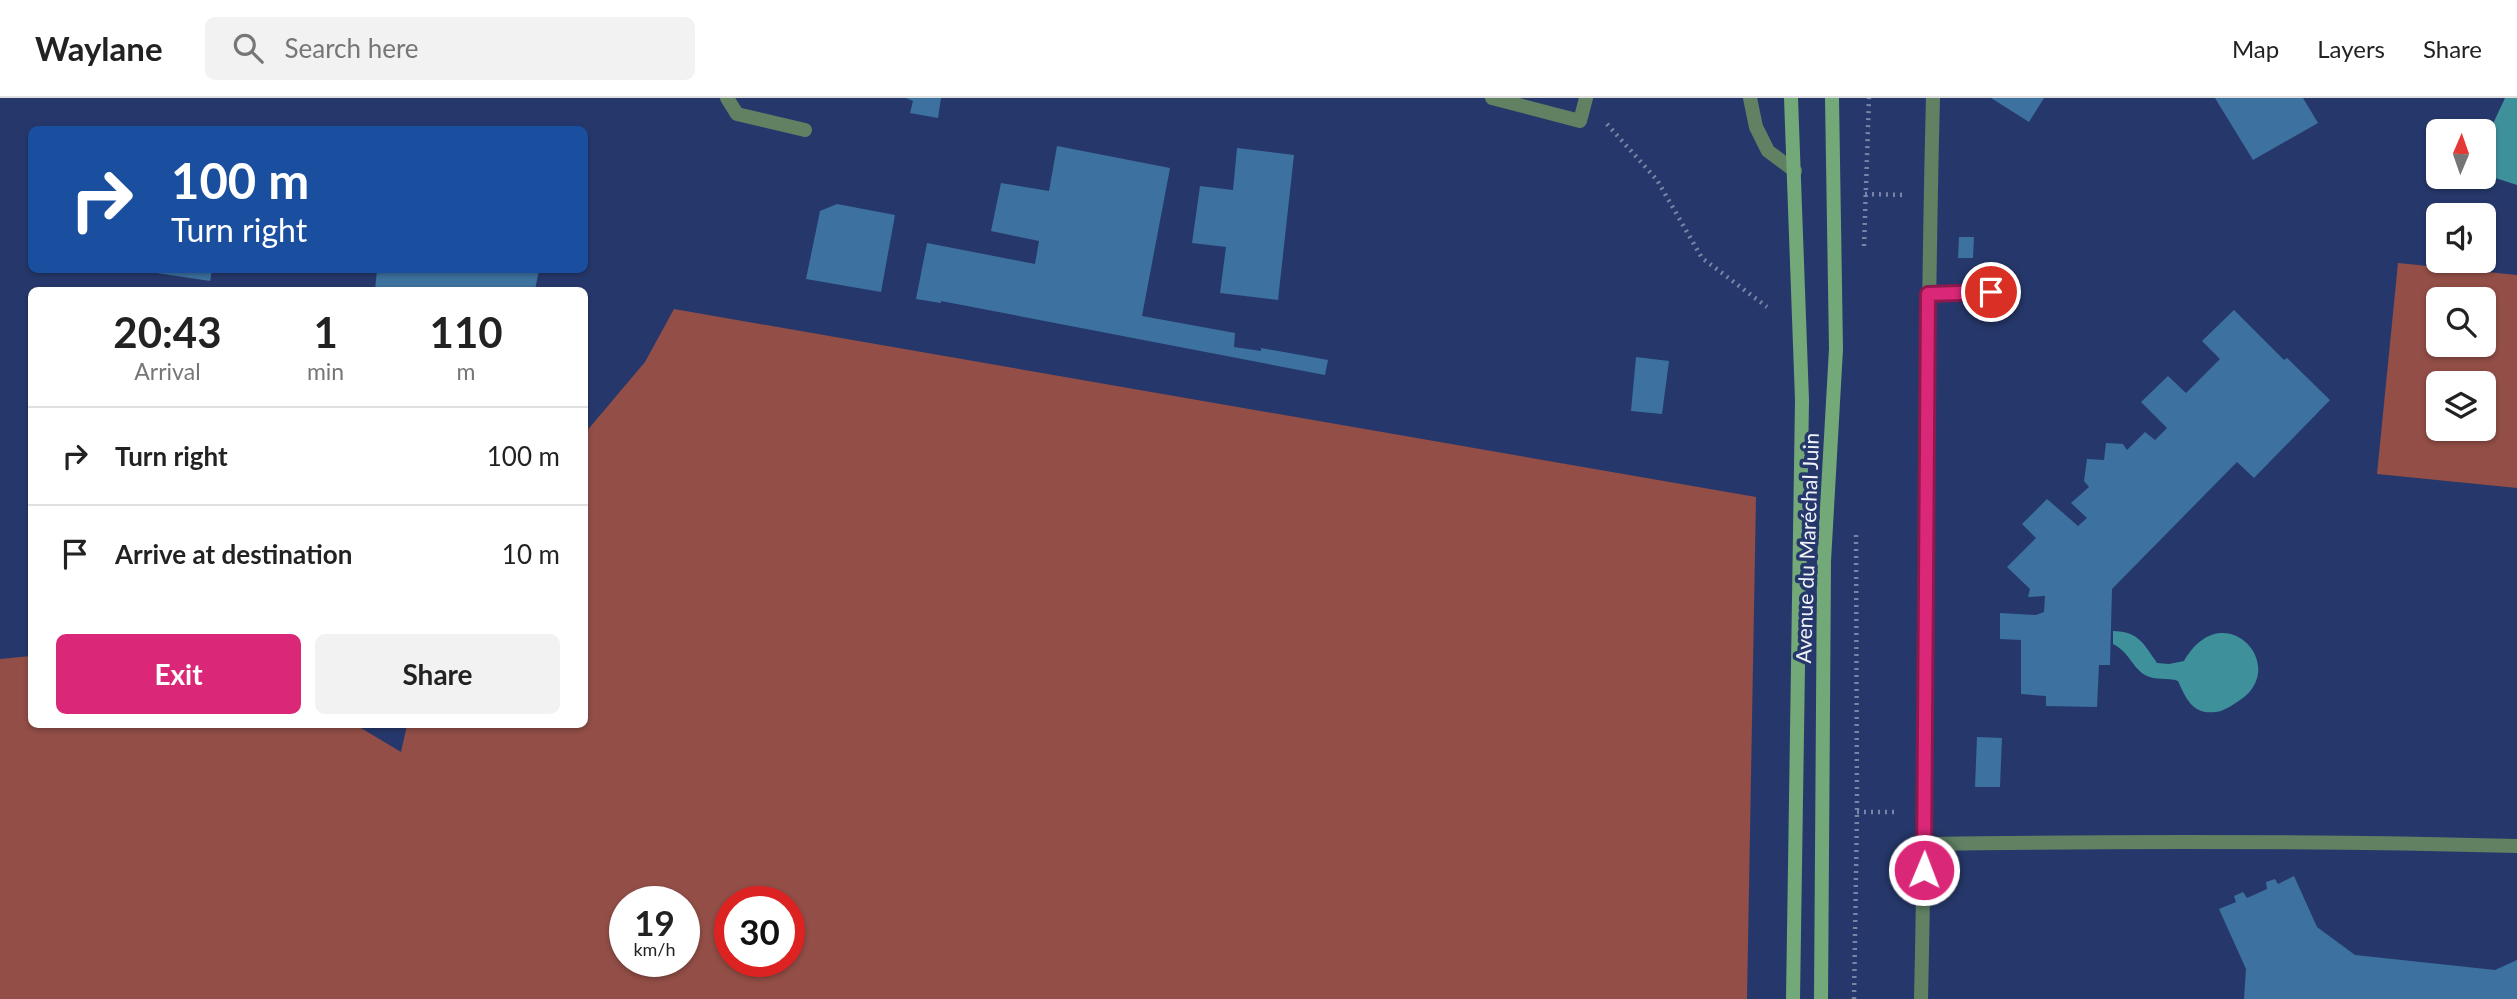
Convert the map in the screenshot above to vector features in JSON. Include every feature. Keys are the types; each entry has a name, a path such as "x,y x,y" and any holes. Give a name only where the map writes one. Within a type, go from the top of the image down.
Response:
{"main road":[{"name":"Avenue du Maréchal Juin","path":"1791,98 1796,171 1802,400 1793,999"},
{"name":"Avenue du Maréchal Juin","path":"1821,999 1824,561 1836,349 1832,98"},
{"path":"1833,118 1839,98"}],"street":[{"path":"727,98 737,114 805,130"},
{"path":"1492,98 1524,102 1580,121 1586,99"},
{"path":"1750,98 1756,127 1768,151 1796,171"},
{"path":"1921,999 1925,844 1928,294 1933,98"},
{"path":"1928,294 1991,292"},
{"path":"1925,844 2379,842 2517,846"}],"path":[{"path":"1864,258 1869,98"},
{"path":"1586,99 1657,180 1702,258 1767,307"},
{"path":"1865,194 1930,196"},
{"path":"1854,999 1857,812 1856,521"},
{"path":"1857,812 1925,812"}],"shaded area":[{"path":"2505,98 2517,98 2517,185 2496,178 2495,119"},
{"path":"2398,263 2426,266 2426,273 2517,275 2517,488 2377,474"},
{"path":"674,309 1756,497 1747,999 0,999 0,659 28,656 28,728 361,728 401,752 406,728 588,728 588,429 645,362"},
{"path":"2113,631 2135,636 2157,663 2169,664 2184,661 2200,642 2216,634 2232,634 2246,642 2255,655 2258,670 2254,686 2240,700 2225,709 2216,712 2201,711 2187,700 2178,681 2153,678 2141,672 2123,651 2113,644"}],"building":[{"path":"906,98 941,98 938,118 910,113 913,101"},
{"path":"1991,98 2044,98 2029,122"},
{"path":"2215,98 2303,98 2318,123 2253,160"},
{"path":"1057,146 1170,168 1142,316 1235,333 1234,347 1261,351 1261,348 1328,360 1325,375 941,301 916,299 927,243 1035,264 1039,241 991,231 1001,183 1049,191"},
{"path":"1237,148 1294,155 1278,300 1220,293 1226,247 1192,243 1200,186 1233,190"},
{"path":"837,204 895,215 881,292 806,279 820,211"},
{"path":"1959,237 1974,237 1973,258 1958,258"},
{"path":"157,273 211,273 210,281"},
{"path":"377,273 538,273 536,287 375,287"},
{"path":"2234,310 2284,360 2287,358 2330,400 2254,478 2237,462 2112,589 2110,665 2099,665 2097,707 2046,706 2046,696 2021,694 2021,640 2000,639 2000,613 2036,615 2044,612 2045,596 2028,597 2030,589 2007,567 2036,538 2022,524 2047,499 2078,526 2087,518 2071,503 2089,487 2084,481 2087,459 2104,460 2106,443 2123,444 2127,450 2145,432 2155,440 2167,428 2141,402 2168,376 2186,393 2220,359 2202,341"},
{"path":"1636,357 1669,361 1662,414 1631,411"},
{"path":"1977,737 2002,738 2000,787 1975,787"},
{"path":"2294,876 2317,927 2355,955 2495,970 2517,960 2517,999 2244,999 2246,969 2219,909 2236,902 2234,896 2243,892 2247,898 2267,889 2266,882 2275,879 2278,884"}],"route":[{"path":"1924,870 1928,294 1991,292"}]}
